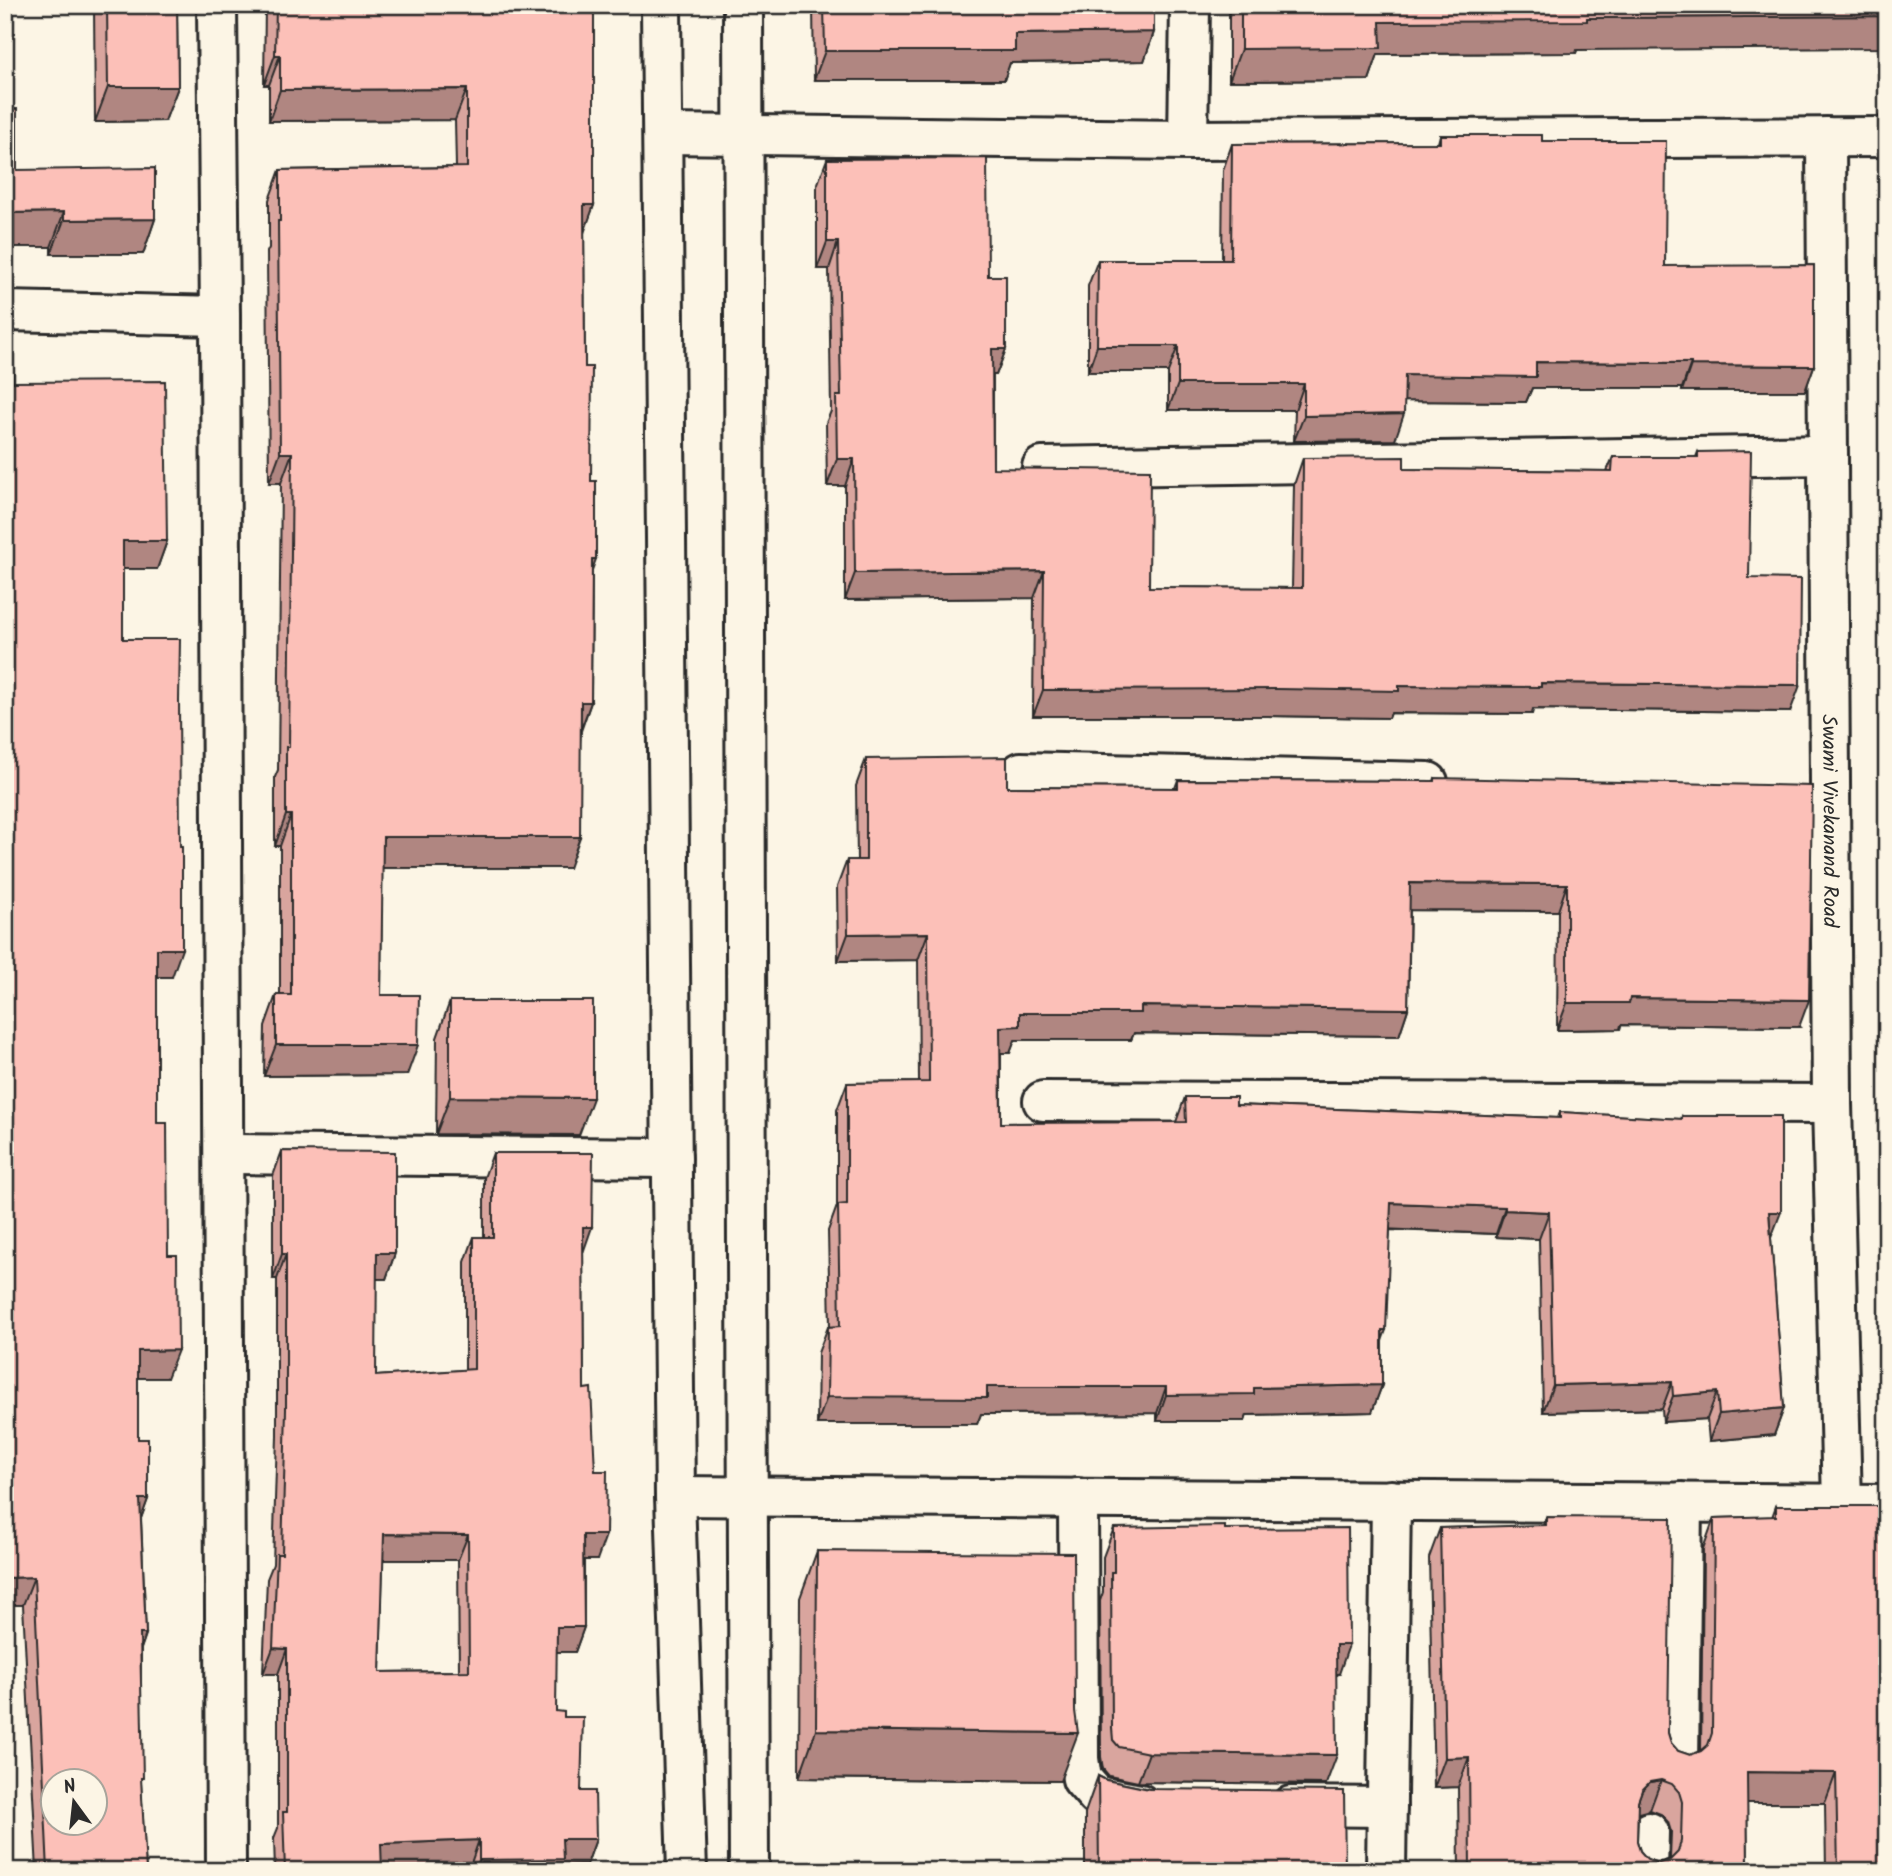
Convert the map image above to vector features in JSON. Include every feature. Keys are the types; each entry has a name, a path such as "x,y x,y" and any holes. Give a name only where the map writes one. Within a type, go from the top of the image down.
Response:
{"street":[{"path":"217,5 226,1871"},
{"path":"662,5 675,1496 687,1871"},
{"path":"743,5 749,1871"},
{"path":"1188,140 1190,5"},
{"path":"663,134 1188,140 1887,136"},
{"name":"Swami Vivekanand Road","path":"1826,137 1828,456 1817,792 1832,1104 1842,1504"},
{"path":"5,311 220,316"},
{"path":"1042,467 1828,456"},
{"path":"1021,772 1468,783"},
{"path":"1043,1101 1832,1104"},
{"path":"224,1154 672,1158"},
{"path":"675,1496 1887,1504"},
{"path":"1078,1498 1079,1759 1082,1779 1097,1796 1136,1804 1178,1804"},
{"path":"1386,1871 1391,1500"},
{"path":"1679,1763 1682,1502"},
{"path":"1261,1805 1387,1807"},
{"path":"1648,1871 1649,1832"}],"building":[{"path":"5,5 9,5 10,109 17,109 17,170 155,168 155,219 64,220 64,212 5,213"},
{"path":"107,5 177,5 178,87 108,87"},
{"path":"276,5 594,5 594,205 584,205 585,367 592,367 591,481 596,481 596,559 592,559 591,702 581,702 580,837 383,837 381,995 419,995 418,1045 276,1045 276,995 291,995 291,815 286,815 286,747 289,747 292,453 280,453 280,170 467,167 467,89 280,90 280,55 275,55"},
{"path":"824,5 1154,5 1154,32 1015,34 1015,51 825,51"},
{"path":"1241,5 1887,5 1887,16 1380,22 1381,48 1241,49"},
{"path":"1440,135 1542,135 1542,141 1666,141 1665,266 1814,265 1814,366 1536,362 1536,377 1405,375 1404,414 1304,416 1304,384 1178,384 1178,346 1097,346 1098,260 1231,260 1232,144 1440,143"},
{"path":"987,158 988,276 1006,276 1006,349 992,349 993,468 1150,470 1149,587 1302,588 1303,458 1404,457 1404,469 1612,471 1613,457 1698,457 1698,452 1751,451 1749,578 1801,579 1800,685 1541,683 1541,687 1399,686 1399,691 1043,690 1044,571 855,573 854,459 837,459 836,396 841,396 838,242 827,242 827,159"},
{"path":"5,331 13,331 13,382 165,381 167,541 123,541 123,639 180,639 182,949 157,949 157,1123 167,1123 168,1255 177,1255 178,1350 138,1351 138,1439 148,1439 148,1499 140,1499 146,1634 140,1634 141,1778 146,1871 48,1871 46,1838 108,1838 108,1768 43,1768 34,1577 5,1578"},
{"path":"1007,757 1007,787 1178,788 1178,780 1435,781 1435,778 1812,786 1809,1000 1630,998 1629,1003 1567,1003 1567,884 1410,883 1408,1009 1141,1006 1141,1013 1020,1013 1020,1026 1000,1027 1001,1123 1186,1122 1185,1097 1236,1097 1236,1105 1560,1118 1560,1112 1682,1119 1682,1116 1781,1116 1781,1212 1769,1212 1784,1408 1719,1414 1717,1392 1673,1396 1672,1382 1553,1385 1549,1212 1505,1210 1505,1207 1391,1203 1386,1330 1382,1330 1382,1385 1254,1388 1254,1394 1166,1395 1166,1387 987,1387 987,1398 827,1397 828,1327 840,1326 838,1205 847,1204 847,1083 929,1082 928,933 848,934 847,860 866,860 866,759"},
{"path":"450,1001 593,1001 593,1098 450,1097"},
{"path":"282,1151 395,1152 395,1253 377,1253 376,1376 474,1369 474,1237 493,1237 493,1153 593,1153 592,1227 583,1227 584,1389 591,1388 595,1471 607,1471 606,1535 583,1535 584,1627 557,1627 556,1711 564,1712 564,1717 583,1717 581,1791 595,1791 596,1839 562,1839 563,1859 479,1860 479,1840 381,1844 382,1871 285,1871 283,1812 287,1812 287,1649 273,1648 277,1554 282,1554 286,1410 286,1254 282,1254","holes":["384,1534 468,1535 469,1671 380,1672"]},
{"path":"1776,1506 1887,1506 1887,1871 1838,1871 1836,1773 1747,1772 1748,1871 1470,1871 1469,1757 1445,1758 1440,1528 1546,1525 1546,1517 1671,1518 1668,1733 1671,1743 1678,1751 1690,1755 1708,1745 1712,1733 1714,1518 1776,1516","holes":["1661,1780 1672,1784 1679,1792 1682,1802 1681,1841 1678,1852 1670,1860 1659,1863 1647,1859 1640,1851 1637,1841 1638,1801 1642,1790 1650,1782"]},
{"path":"1225,1526 1225,1529 1348,1528 1349,1645 1336,1645 1337,1755 1149,1753 1119,1747 1113,1740 1111,1572 1114,1572 1114,1528"},
{"path":"817,1551 1074,1553 1075,1711 1078,1733 816,1730"},
{"path":"1098,1776 1149,1789 1344,1791 1345,1871 1099,1871"}]}
